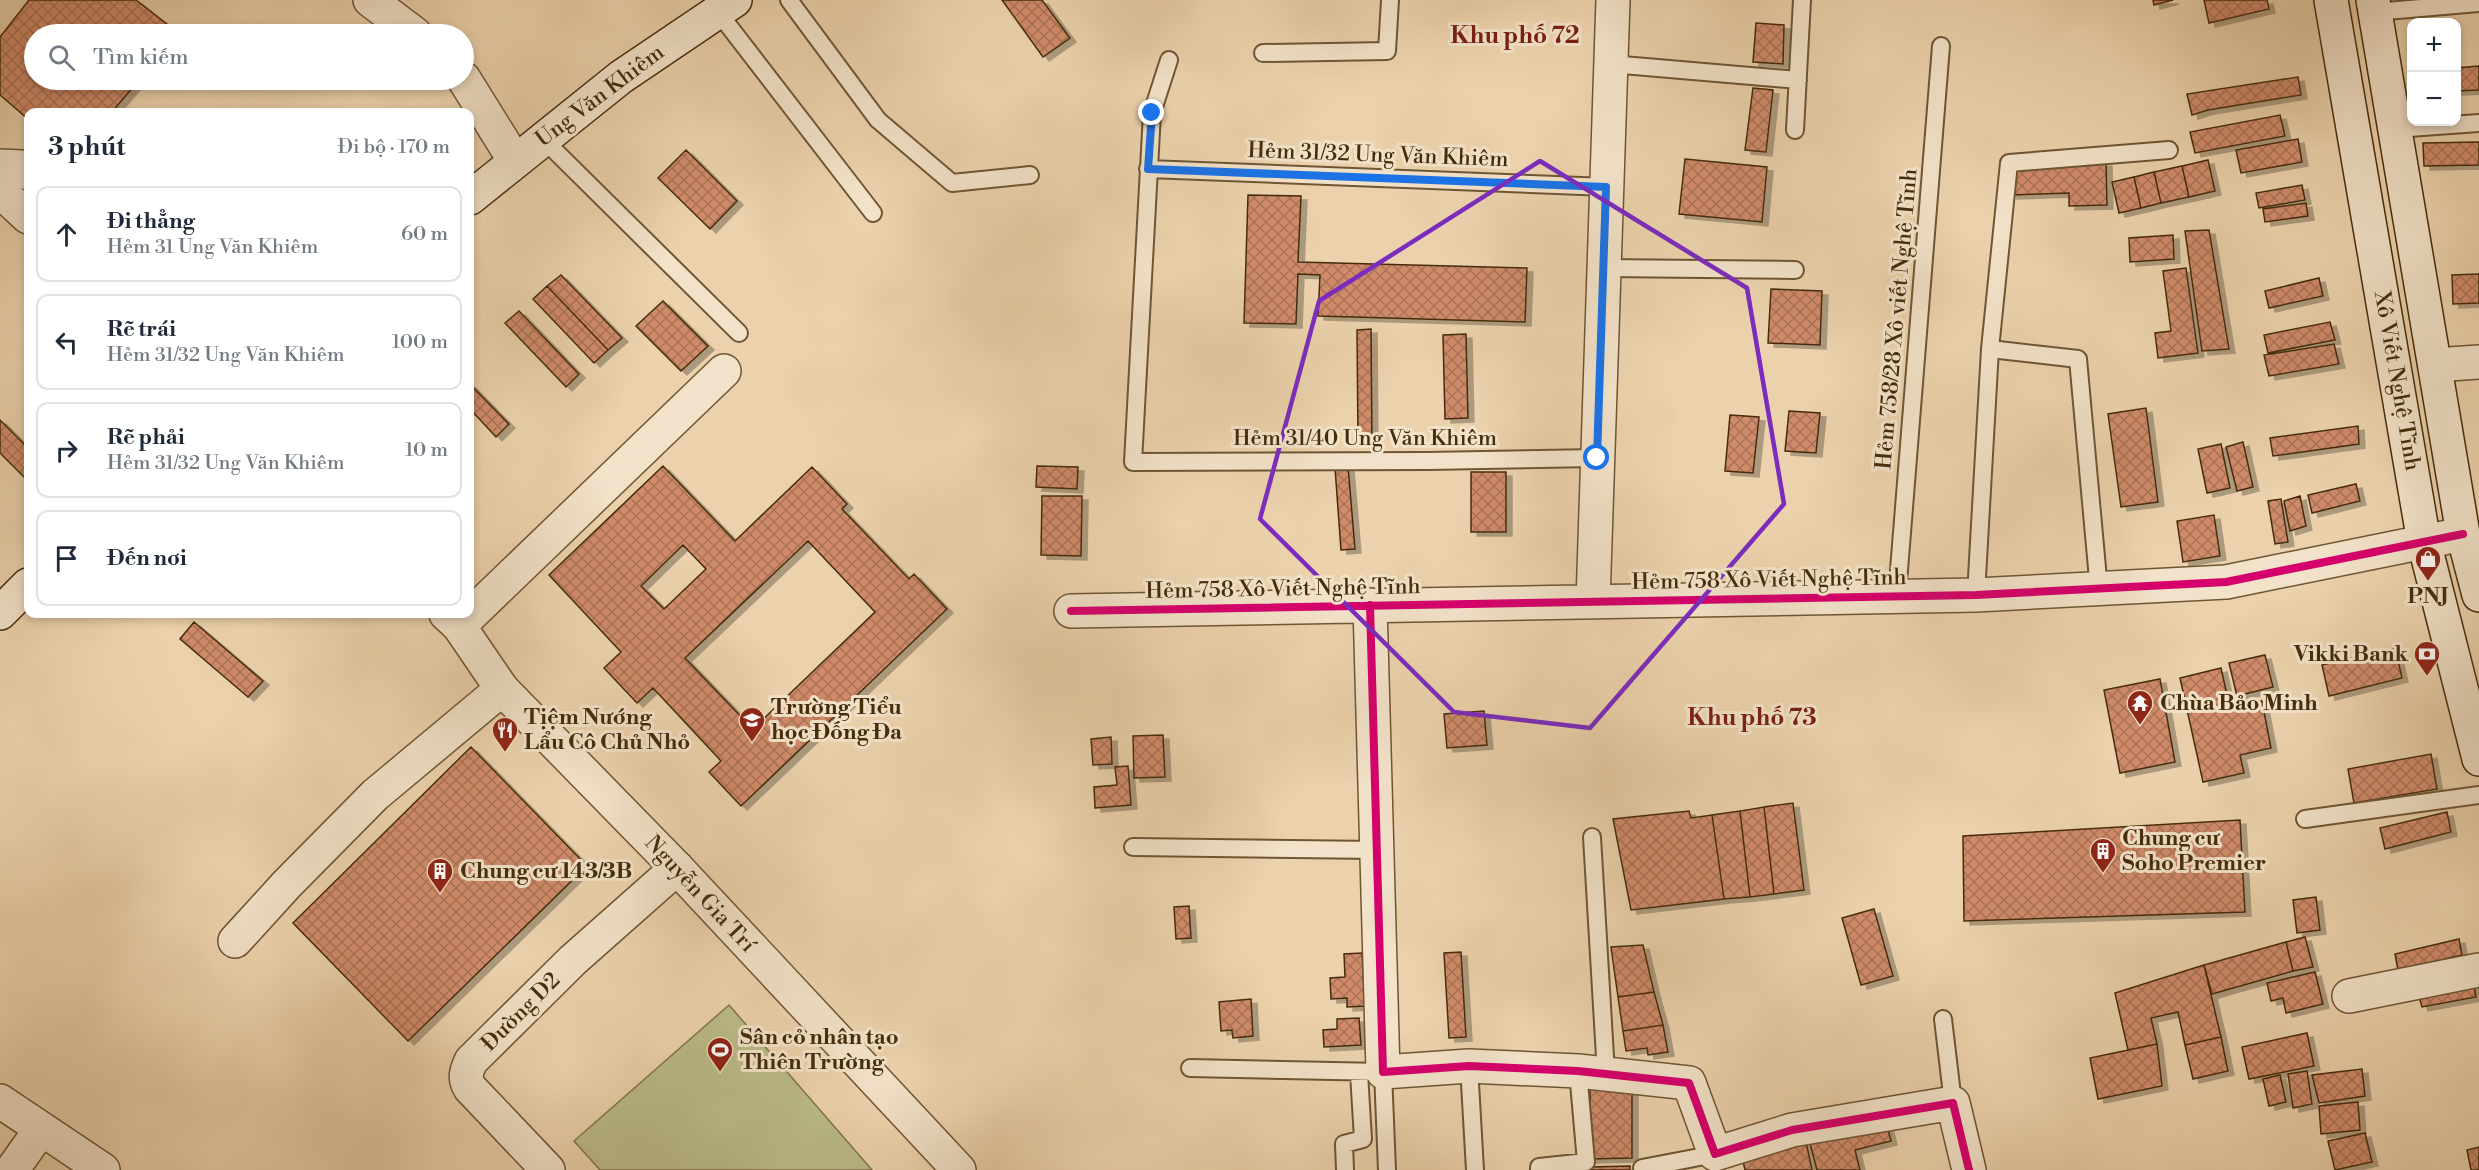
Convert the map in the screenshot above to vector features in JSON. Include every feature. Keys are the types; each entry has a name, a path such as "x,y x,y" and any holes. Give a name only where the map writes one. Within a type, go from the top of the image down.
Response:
{"street":[{"path":"370,0 402,24"},
{"path":"1593,601 1613,0"},
{"name":"Xô Viết Nghệ Tĩnh","path":"2331,0 2424,542 2479,759"},
{"name":"Ung Văn Khiêm","path":"474,195 621,77 726,6"},
{"name":"Xô Viết Nghệ Tĩnh","path":"2374,6 2463,534 2479,596"},
{"path":"471,90 515,161"},
{"path":"0,166 24,169"},
{"path":"0,190 24,213"},
{"path":"2435,365 2479,362"},
{"path":"474,600 724,370"},
{"name":"Hẻm 758 Xô Viết Nghệ Tĩnh","path":"1071,611 1976,595 2099,590 2226,582 2463,534"},
{"path":"0,613 24,589"},
{"path":"1370,605 1377,850 1371,1073 1469,1066 1592,1073 1689,1083 1715,1154 1792,1130 1953,1102 1969,1170"},
{"name":"Nguyễn Gia Trí","path":"452,620 502,689 676,868 959,1170"},
{"path":"235,941 317,852 375,795 502,689"},
{"name":"Đường D2","path":"548,1170 470,1088 466,1082 466,1072 471,1061 573,960 676,868"},
{"path":"2349,996 2479,970"},
{"path":"0,1101 103,1170"},
{"path":"12,1170 41,1129"}],"lane":[{"path":"789,0 878,120 952,183 1030,175"},
{"path":"1263,52 1387,51 1390,0"},
{"path":"1795,130 1802,0"},
{"path":"2374,6 2479,3"},
{"path":"726,6 873,213"},
{"name":"Hẻm 758/28 Xô viết Nghệ Tĩnh","path":"1898,595 1941,46"},
{"path":"1148,169 1152,113 1169,60"},
{"path":"1611,64 1798,80"},
{"path":"2395,129 2479,123"},
{"path":"543,139 739,333"},
{"path":"1976,595 1990,349 2008,163 2169,150"},
{"name":"Hẻm 31/32 Ung Văn Khiêm","path":"1148,169 1606,187"},
{"name":"Hẻm 31/40 Ung Văn Khiêm","path":"1148,169 1133,462 1597,458"},
{"path":"1604,268 1795,270"},
{"path":"1990,349 2078,359 2099,590"},
{"path":"2305,819 2479,795"},
{"path":"1539,1170 1539,1167 1586,1162 1592,1073 1592,837"},
{"path":"1133,847 1377,850"},
{"path":"1942,1019 1953,1102"},
{"path":"1469,1066 1475,1170"},
{"path":"1190,1068 1371,1073"},
{"path":"1345,1170 1344,1144 1363,1139 1371,1073"},
{"path":"1371,1073 1387,1170"},
{"path":"1642,1168 1715,1154"}],"highlighted area":[{"path":"1540,161 1747,288 1784,504 1590,728 1454,712 1260,519 1319,301"}],"green space":[{"name":"Sân cỏ nhân tạo Thiên Trường","path":"729,1005 872,1170 600,1170 574,1141"}],"building":[{"path":"29,0 136,0 167,24 24,24 24,90 131,90 115,108 24,108 24,116 0,95 0,37"},
{"path":"1002,0 1042,0 1070,38 1043,57"},
{"path":"2153,0 2173,0 2154,5"},
{"path":"2204,0 2267,0 2269,9 2209,23"},
{"path":"1756,23 1784,25 1783,64 1753,62"},
{"path":"2479,66 2479,90 2461,91 2461,68"},
{"path":"2298,77 2301,95 2208,110 2192,115 2187,94"},
{"path":"1753,88 1773,90 1766,152 1745,150"},
{"path":"2280,115 2285,136 2195,153 2190,132"},
{"path":"2298,139 2302,162 2241,173 2236,150"},
{"path":"2479,142 2479,165 2424,166 2423,143"},
{"path":"686,150 737,201 710,229 658,178"},
{"path":"1685,159 1767,167 1762,222 1679,214"},
{"path":"2208,160 2215,191 2189,197 2182,166"},
{"path":"2106,162 2107,205 2069,206 2069,193 2011,195 2010,165"},
{"path":"2182,166 2189,197 2161,203 2154,172"},
{"path":"2154,172 2161,203 2141,208 2134,177"},
{"path":"2134,177 2141,208 2119,213 2112,182"},
{"path":"2302,185 2305,200 2259,208 2256,193"},
{"path":"1248,195 1301,196 1298,262 1527,268 1525,322 1318,316 1320,275 1298,274 1296,324 1244,323"},
{"path":"2306,203 2308,216 2265,222 2263,209"},
{"path":"2209,230 2229,349 2202,351 2185,231"},
{"path":"2173,235 2174,259 2130,262 2129,238"},
{"path":"2186,268 2198,353 2158,358 2155,333 2171,331 2163,271"},
{"path":"2479,274 2479,303 2453,304 2452,275"},
{"path":"561,275 622,338 608,350 547,286"},
{"path":"2319,278 2323,296 2269,308 2265,291"},
{"path":"547,286 608,350 594,363 533,299"},
{"path":"1771,289 1822,291 1820,345 1768,343"},
{"path":"663,301 708,346 681,371 636,326"},
{"path":"519,311 579,374 566,387 505,323"},
{"path":"2330,322 2335,340 2268,353 2264,335"},
{"path":"1371,329 1372,440 1358,439 1357,330"},
{"path":"1466,334 1468,418 1445,419 1443,335"},
{"path":"2334,344 2339,364 2269,376 2264,355"},
{"path":"474,388 509,424 496,437 474,413"},
{"path":"2146,408 2158,502 2121,507 2108,414"},
{"path":"1789,411 1820,413 1816,453 1785,451"},
{"path":"1730,415 1759,417 1753,473 1725,471"},
{"path":"0,420 24,444 24,477 0,453"},
{"path":"2358,426 2359,444 2273,456 2270,438"},
{"path":"2243,442 2253,487 2237,491 2226,447"},
{"path":"2221,444 2230,488 2207,493 2198,449"},
{"path":"663,466 735,541 812,467 847,504 842,509 909,579 914,574 947,609 741,806 709,772 721,761 653,688 637,703 604,668 621,652 549,575","holes":["808,541 875,612 753,729 685,658","683,545 706,569 664,609 641,586"]},
{"path":"1037,466 1078,467 1077,489 1036,487"},
{"path":"1348,466 1355,549 1341,550 1335,468"},
{"path":"1471,472 1506,472 1506,532 1471,532"},
{"path":"2356,484 2360,501 2312,513 2308,495"},
{"path":"1042,496 1082,496 1081,556 1041,555"},
{"path":"2300,496 2306,526 2290,531 2284,501"},
{"path":"2281,499 2288,542 2275,544 2268,501"},
{"path":"2214,515 2220,556 2183,562 2177,521"},
{"path":"194,622 263,681 248,697 180,639"},
{"path":"2395,648 2402,678 2329,696 2322,665"},
{"path":"2265,655 2273,687 2237,696 2229,663"},
{"path":"2221,668 2230,708 2262,701 2271,748 2240,755 2244,773 2203,782 2180,678"},
{"name":"Chùa Bảo Minh","path":"2160,679 2175,762 2120,773 2104,690"},
{"path":"1484,711 1487,745 1447,748 1444,714"},
{"path":"1163,735 1165,777 1134,778 1133,736"},
{"path":"1111,737 1112,764 1093,765 1091,739"},
{"name":"Chung cư 143/3B","path":"471,747 587,866 408,1041 293,923"},
{"path":"2431,754 2437,789 2354,803 2348,769"},
{"path":"1128,766 1131,805 1095,808 1094,787 1117,785 1115,767"},
{"path":"1793,803 1804,890 1774,894 1764,807"},
{"path":"1764,807 1774,894 1750,897 1740,811"},
{"path":"1689,811 1691,818 1712,815 1724,899 1631,910 1613,819"},
{"path":"1740,811 1750,897 1724,899 1712,815"},
{"path":"2447,812 2451,832 2385,849 2380,828"},
{"name":"Chung cư Soho Premier","path":"2240,820 2245,912 1964,921 1963,836"},
{"path":"2316,897 2320,930 2297,933 2293,900"},
{"path":"1189,906 1191,938 1176,939 1174,907"},
{"path":"1874,909 1893,976 1861,985 1842,918"},
{"path":"2305,937 2313,967 2293,971 2286,942"},
{"path":"2459,939 2462,955 2398,970 2395,954"},
{"path":"2286,942 2293,971 2212,994 2204,965"},
{"path":"1643,945 1654,992 1618,997 1611,947"},
{"path":"1461,952 1466,1037 1449,1038 1444,953"},
{"path":"1362,953 1365,1006 1347,1007 1347,998 1331,999 1330,978 1345,977 1344,954"},
{"path":"2204,965 2221,1037 2185,1045 2178,1012 2151,1018 2157,1044 2128,1050 2115,993"},
{"path":"2315,972 2323,1004 2286,1013 2283,998 2271,1001 2267,983"},
{"path":"2473,981 2476,997 2422,1007 2418,993"},
{"path":"1654,992 1663,1025 1623,1031 1618,997"},
{"path":"1251,999 1253,1036 1233,1038 1232,1030 1221,1031 1219,1002"},
{"path":"1359,1018 1361,1045 1324,1047 1323,1030 1337,1029 1337,1019"},
{"path":"1663,1025 1668,1052 1648,1055 1647,1048 1626,1051 1623,1031"},
{"path":"2307,1033 2314,1066 2249,1079 2242,1047"},
{"path":"2221,1037 2228,1071 2193,1079 2185,1045"},
{"path":"2157,1044 2162,1086 2098,1099 2090,1058"},
{"path":"2362,1069 2365,1096 2319,1103 2312,1075"},
{"path":"2307,1071 2312,1104 2293,1108 2288,1074"},
{"path":"2280,1075 2286,1102 2269,1106 2263,1079"},
{"path":"1590,1089 1632,1089 1632,1158 1590,1159"},
{"path":"2358,1102 2360,1130 2321,1134 2319,1106"},
{"path":"1886,1121 1891,1141 1855,1150 1860,1170 1817,1170 1809,1140"},
{"path":"2365,1133 2372,1162 2335,1170 2328,1141"},
{"path":"1806,1142 1812,1170 1745,1170 1742,1157"},
{"path":"2479,1147 2479,1170 2471,1170 2467,1150"},
{"path":"1630,1166 1630,1170 1589,1170 1589,1167"}],"cycle path":[{"path":"1071,611 1976,595 2226,582 2463,534"},
{"path":"1370,605 1383,1072 1469,1066 1578,1071 1689,1083 1715,1154 1792,1130 1953,1103 1969,1170"}],"place":[{"name":"PNJ","path":"2428,582"},
{"name":"Vikki Bank","path":"2427,677"},
{"name":"Chùa Bảo Minh","path":"2140,726"},
{"name":"Trường Tiểu học Đống Đa","path":"752,743"},
{"name":"Tịệm Nướng Lẩu Cô Chủ Nhỏ","path":"505,753"},
{"name":"Chung cư Soho Premier","path":"2103,874"},
{"name":"Chung cư 143/3B","path":"440,894"},
{"name":"Sân cỏ nhân tạo Thiên Trường","path":"720,1073"}],"district":[{"name":"Khu phố 72","path":"1515,36"},
{"name":"Khu phố 73","path":"1752,718"}],"route":[{"path":"1152,113 1148,169 1606,187 1597,458"}]}
